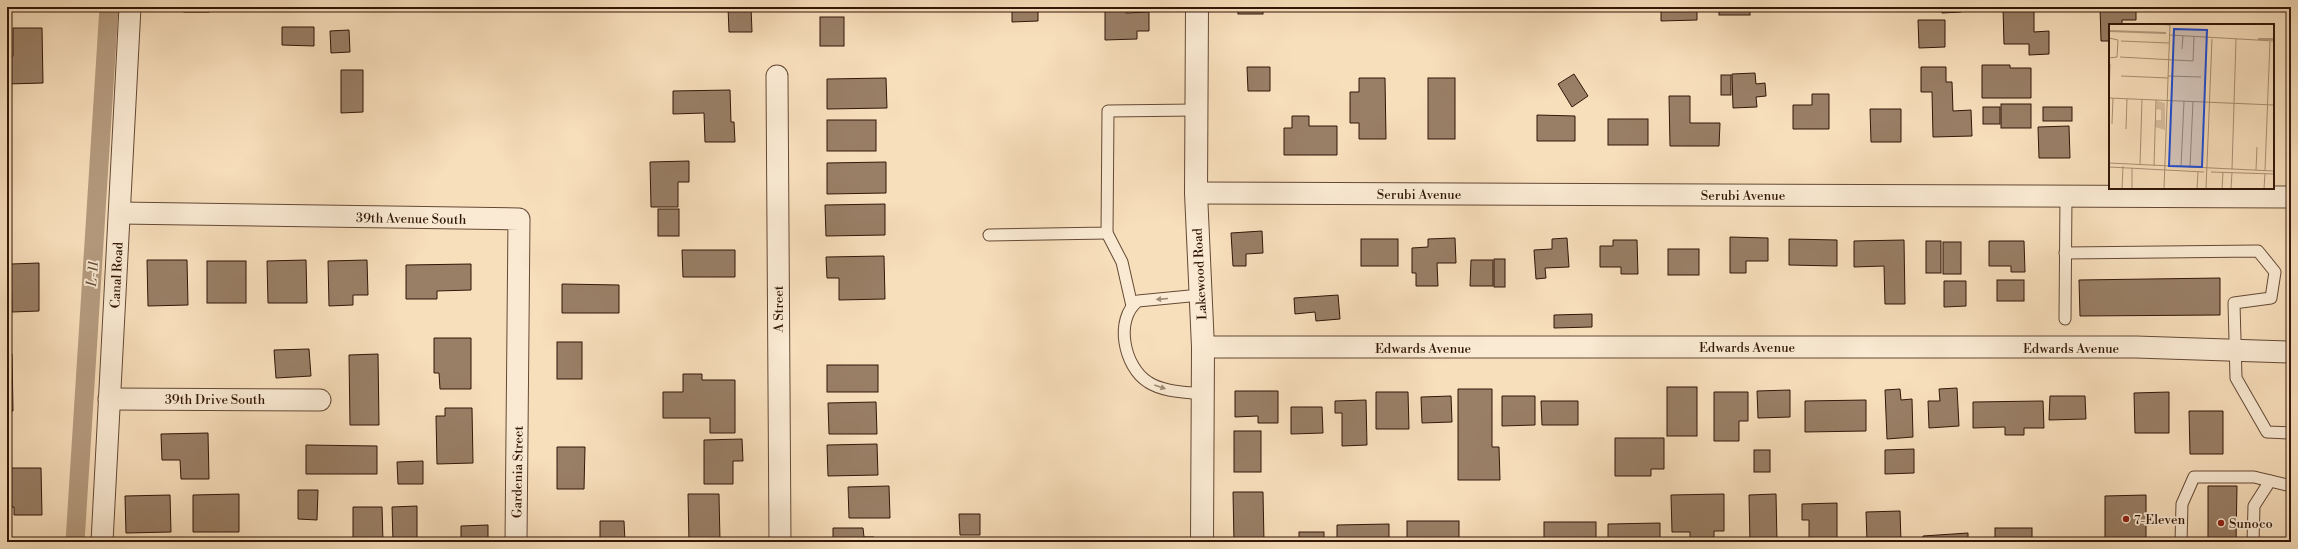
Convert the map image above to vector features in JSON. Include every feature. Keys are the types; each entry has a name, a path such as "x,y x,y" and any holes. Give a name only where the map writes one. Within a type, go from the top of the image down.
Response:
{"street":[{"name":"Canal Road","path":"102,542 130,7"},
{"name":"Lakewood Road","path":"1197,7 1196,193 1203,347 1202,542"},
{"name":"A Street","path":"777,76 780,542"},
{"name":"Serubi Avenue","path":"1196,193 2291,197"},
{"name":"39th Avenue South","path":"120,213 519,219 518,401"},
{"name":"Edwards Avenue","path":"1203,347 2136,347 2291,352"},
{"name":"39th Drive South","path":"109,399 320,400"},
{"name":"Gardenia Street","path":"516,542 518,401"}],"lane":[{"path":"1132,306 1122,262 1107,234 1108,111 1196,110"},
{"path":"2065,319 2066,196"},
{"path":"989,235 1107,234"},
{"path":"2065,253 2258,251 2275,272 2270,298 2234,303 2234,350 2236,378 2267,432 2291,433"},
{"path":"1200,295 1138,301 1132,306 1126,318 1126,333 1127,353 1134,368 1148,382 1166,389 1203,394"},
{"path":"2181,542 2182,504 2194,478 2254,477 2291,486"},
{"path":"2253,542 2254,506 2270,481"}],"building":[{"path":"184,7 209,7 209,12 184,12"},
{"path":"728,7 751,7 752,32 729,32"},
{"path":"1012,7 1050,7 1050,10 1038,10 1038,21 1012,22"},
{"path":"1105,7 1126,7 1126,13 1149,12 1149,31 1137,31 1137,39 1105,40"},
{"path":"1238,7 1263,7 1263,14 1238,14"},
{"path":"1661,7 1697,7 1697,20 1661,21"},
{"path":"1719,7 1750,7 1750,15 1719,15"},
{"path":"1942,7 1961,7 1961,12 1942,13"},
{"path":"2003,7 2034,7 2034,32 2049,31 2049,54 2029,55 2029,44 2004,44"},
{"path":"2056,7 2078,7 2078,9 2056,9"},
{"path":"2100,7 2136,7 2136,20 2122,20 2122,24 2109,24 2109,41 2101,41"},
{"path":"820,17 844,17 844,46 820,46"},
{"path":"1918,20 1945,20 1945,47 1919,48"},
{"path":"282,27 314,27 314,46 282,45"},
{"path":"13,28 42,28 43,83 7,84 7,57 13,56"},
{"path":"349,30 350,52 331,53 330,31"},
{"path":"1982,65 2010,65 2010,68 2031,68 2031,98 1982,98"},
{"path":"1247,67 1270,67 1270,91 1248,91"},
{"path":"1921,67 1946,67 1946,82 1952,82 1953,111 1971,110 1972,136 1933,137 1932,92 1921,92"},
{"path":"341,70 363,70 363,112 341,113"},
{"path":"1755,73 1756,84 1765,83 1766,96 1756,97 1757,107 1733,108 1732,74"},
{"path":"1574,74 1588,96 1572,107 1558,84"},
{"path":"1721,75 1731,75 1731,95 1721,95"},
{"path":"886,78 887,108 827,109 827,79"},
{"path":"1359,78 1385,78 1386,139 1359,139 1359,123 1350,123 1350,92 1359,92"},
{"path":"1428,78 1455,78 1455,139 1428,139"},
{"path":"730,90 731,122 734,122 735,142 705,142 704,113 673,114 673,91"},
{"path":"1812,94 1829,94 1829,129 1793,129 1793,105 1812,105"},
{"path":"1669,96 1690,96 1690,123 1720,123 1719,146 1670,146"},
{"path":"2001,104 2031,104 2031,128 2001,128"},
{"path":"1983,107 2000,107 2000,124 1983,124"},
{"path":"2043,107 2072,107 2072,121 2043,121"},
{"path":"1870,109 1901,109 1901,142 1871,142"},
{"path":"1537,115 1575,116 1575,141 1537,141"},
{"path":"1292,116 1309,116 1309,126 1337,126 1337,155 1284,155 1284,128 1292,128"},
{"path":"1608,119 1648,119 1648,145 1608,145"},
{"path":"827,120 876,120 876,151 827,151"},
{"path":"2069,126 2070,158 2039,158 2038,127"},
{"path":"689,161 689,182 678,182 678,207 651,207 650,162"},
{"path":"886,162 886,193 827,194 827,163"},
{"path":"885,204 885,235 826,236 825,205"},
{"path":"658,209 679,209 679,236 658,236"},
{"path":"1262,231 1263,253 1246,254 1246,266 1233,266 1231,233"},
{"path":"1730,237 1768,238 1768,261 1746,261 1746,273 1730,273"},
{"path":"1455,238 1456,263 1437,263 1438,286 1416,286 1416,273 1412,273 1412,248 1428,247 1428,239"},
{"path":"1567,238 1569,267 1545,268 1546,278 1536,279 1534,250 1552,249 1552,239"},
{"path":"1361,239 1398,239 1398,266 1361,266"},
{"path":"1789,239 1837,240 1837,266 1789,265"},
{"path":"1613,240 1637,240 1638,274 1621,274 1621,267 1600,267 1600,246 1613,246"},
{"path":"1904,240 1905,304 1885,304 1884,266 1854,267 1854,241"},
{"path":"1926,241 1941,241 1941,273 1926,273"},
{"path":"1989,241 2024,241 2025,272 2011,272 2011,266 1989,266"},
{"path":"1943,242 1961,242 1961,274 1943,274"},
{"path":"1668,249 1699,249 1699,275 1668,275"},
{"path":"682,250 735,250 735,277 683,277"},
{"path":"884,256 885,299 839,300 839,278 827,278 826,257"},
{"path":"1494,259 1505,259 1505,287 1494,287"},
{"path":"147,260 187,260 188,305 148,306"},
{"path":"306,260 307,303 268,303 267,261"},
{"path":"367,260 368,295 353,295 353,305 329,306 328,261"},
{"path":"1471,260 1493,260 1493,286 1470,286"},
{"path":"207,261 246,261 246,303 207,303"},
{"path":"39,263 39,311 12,312 11,264"},
{"path":"471,264 471,290 437,291 437,299 406,299 406,265"},
{"path":"2220,278 2220,315 2080,316 2079,280"},
{"path":"1997,280 2024,280 2024,301 1997,301"},
{"path":"1944,281 1966,281 1966,306 1944,307"},
{"path":"562,284 619,285 619,313 562,313"},
{"path":"1338,295 1340,319 1316,321 1315,312 1295,314 1294,298"},
{"path":"1592,314 1592,327 1554,328 1554,315"},
{"path":"434,338 471,338 471,389 440,389 439,373 434,373"},
{"path":"557,342 582,342 582,379 557,379"},
{"path":"309,349 311,376 276,378 274,350"},
{"path":"7,354 12,354 13,411 7,411"},
{"path":"378,354 379,425 350,425 349,355"},
{"path":"827,365 878,365 878,392 827,392"},
{"path":"683,374 702,374 702,380 735,380 735,433 710,433 710,418 663,418 663,392 683,392"},
{"path":"1667,387 1697,387 1697,436 1667,436"},
{"path":"1957,388 1959,426 1929,428 1928,401 1940,401 1939,389"},
{"path":"1458,389 1492,389 1492,447 1499,447 1500,480 1458,480"},
{"path":"1900,389 1901,400 1912,399 1913,437 1887,439 1885,390"},
{"path":"1790,390 1790,417 1758,418 1757,391"},
{"path":"1235,391 1278,391 1278,423 1258,423 1258,416 1235,417"},
{"path":"1376,392 1408,392 1409,429 1376,429"},
{"path":"1714,392 1748,392 1748,421 1739,421 1739,441 1714,441"},
{"path":"2169,392 2169,433 2135,433 2134,393"},
{"path":"1451,396 1452,422 1422,423 1421,397"},
{"path":"1502,396 1535,396 1535,425 1502,426"},
{"path":"2050,396 2085,396 2086,419 2049,420"},
{"path":"1366,400 1367,445 1342,446 1342,413 1335,413 1335,401"},
{"path":"1866,400 1866,431 1805,432 1805,401"},
{"path":"1541,401 1578,401 1578,425 1542,425"},
{"path":"2043,401 2044,428 2024,428 2024,435 2005,435 2005,427 1973,428 1973,402"},
{"path":"876,402 877,434 829,434 828,403"},
{"path":"1291,407 1322,407 1323,433 1291,434"},
{"path":"445,408 472,408 473,463 437,464 436,416 445,416"},
{"path":"2189,411 2223,411 2223,454 2190,454"},
{"path":"1234,431 1261,431 1261,472 1234,472"},
{"path":"208,433 209,479 181,479 180,460 162,460 161,434"},
{"path":"1615,438 1664,438 1664,469 1651,469 1651,476 1615,476"},
{"path":"742,439 743,461 733,461 733,484 704,484 704,440"},
{"path":"877,444 878,475 828,476 827,445"},
{"path":"306,445 377,446 377,474 306,474"},
{"path":"557,447 585,447 584,489 557,489"},
{"path":"1914,449 1914,473 1885,474 1885,450"},
{"path":"1754,450 1770,450 1770,472 1754,472"},
{"path":"423,461 423,484 398,484 397,462"},
{"path":"7,468 41,468 42,515 14,515 14,507 7,507"},
{"path":"889,486 890,518 849,518 848,487"},
{"path":"2208,486 2237,486 2236,542 2208,542"},
{"path":"298,490 318,490 317,520 298,519"},
{"path":"1233,492 1263,492 1264,542 1234,542"},
{"path":"239,494 239,532 193,532 193,495"},
{"path":"688,494 719,494 720,542 689,542"},
{"path":"1724,494 1724,531 1714,531 1714,542 1690,542 1690,532 1672,532 1671,495"},
{"path":"1776,494 1777,542 1750,542 1749,495"},
{"path":"170,495 171,532 126,533 125,496"},
{"name":"7-Eleven","path":"2146,495 2146,542 2105,542 2105,496"},
{"path":"1837,503 1837,542 1809,542 1809,520 1802,520 1802,504"},
{"path":"417,506 417,542 393,542 392,507"},
{"path":"353,507 382,507 383,542 353,542"},
{"path":"1900,511 1901,542 1867,542 1866,512"},
{"path":"959,514 980,514 980,535 960,535"},
{"path":"600,521 624,521 625,542 600,542"},
{"path":"1407,521 1459,521 1459,542 1407,542"},
{"path":"1544,522 1596,522 1596,542 1544,542"},
{"path":"1660,523 1660,542 1608,542 1608,524"},
{"path":"1389,524 1389,542 1337,542 1337,525"},
{"path":"488,525 488,542 461,542 461,526"},
{"path":"833,528 863,528 864,537 874,537 874,542 833,542"},
{"path":"1995,528 2032,528 2032,542 1995,542"},
{"path":"1299,532 1324,532 1324,542 1299,542"},
{"path":"1968,533 1968,542 1923,542 1923,536"}],"waterway":[{"name":"L-11","path":"75,542 109,7"}],"place":[{"name":"7-Eleven","path":"2126,519"},
{"name":"Sunoco","path":"2221,523"}]}
